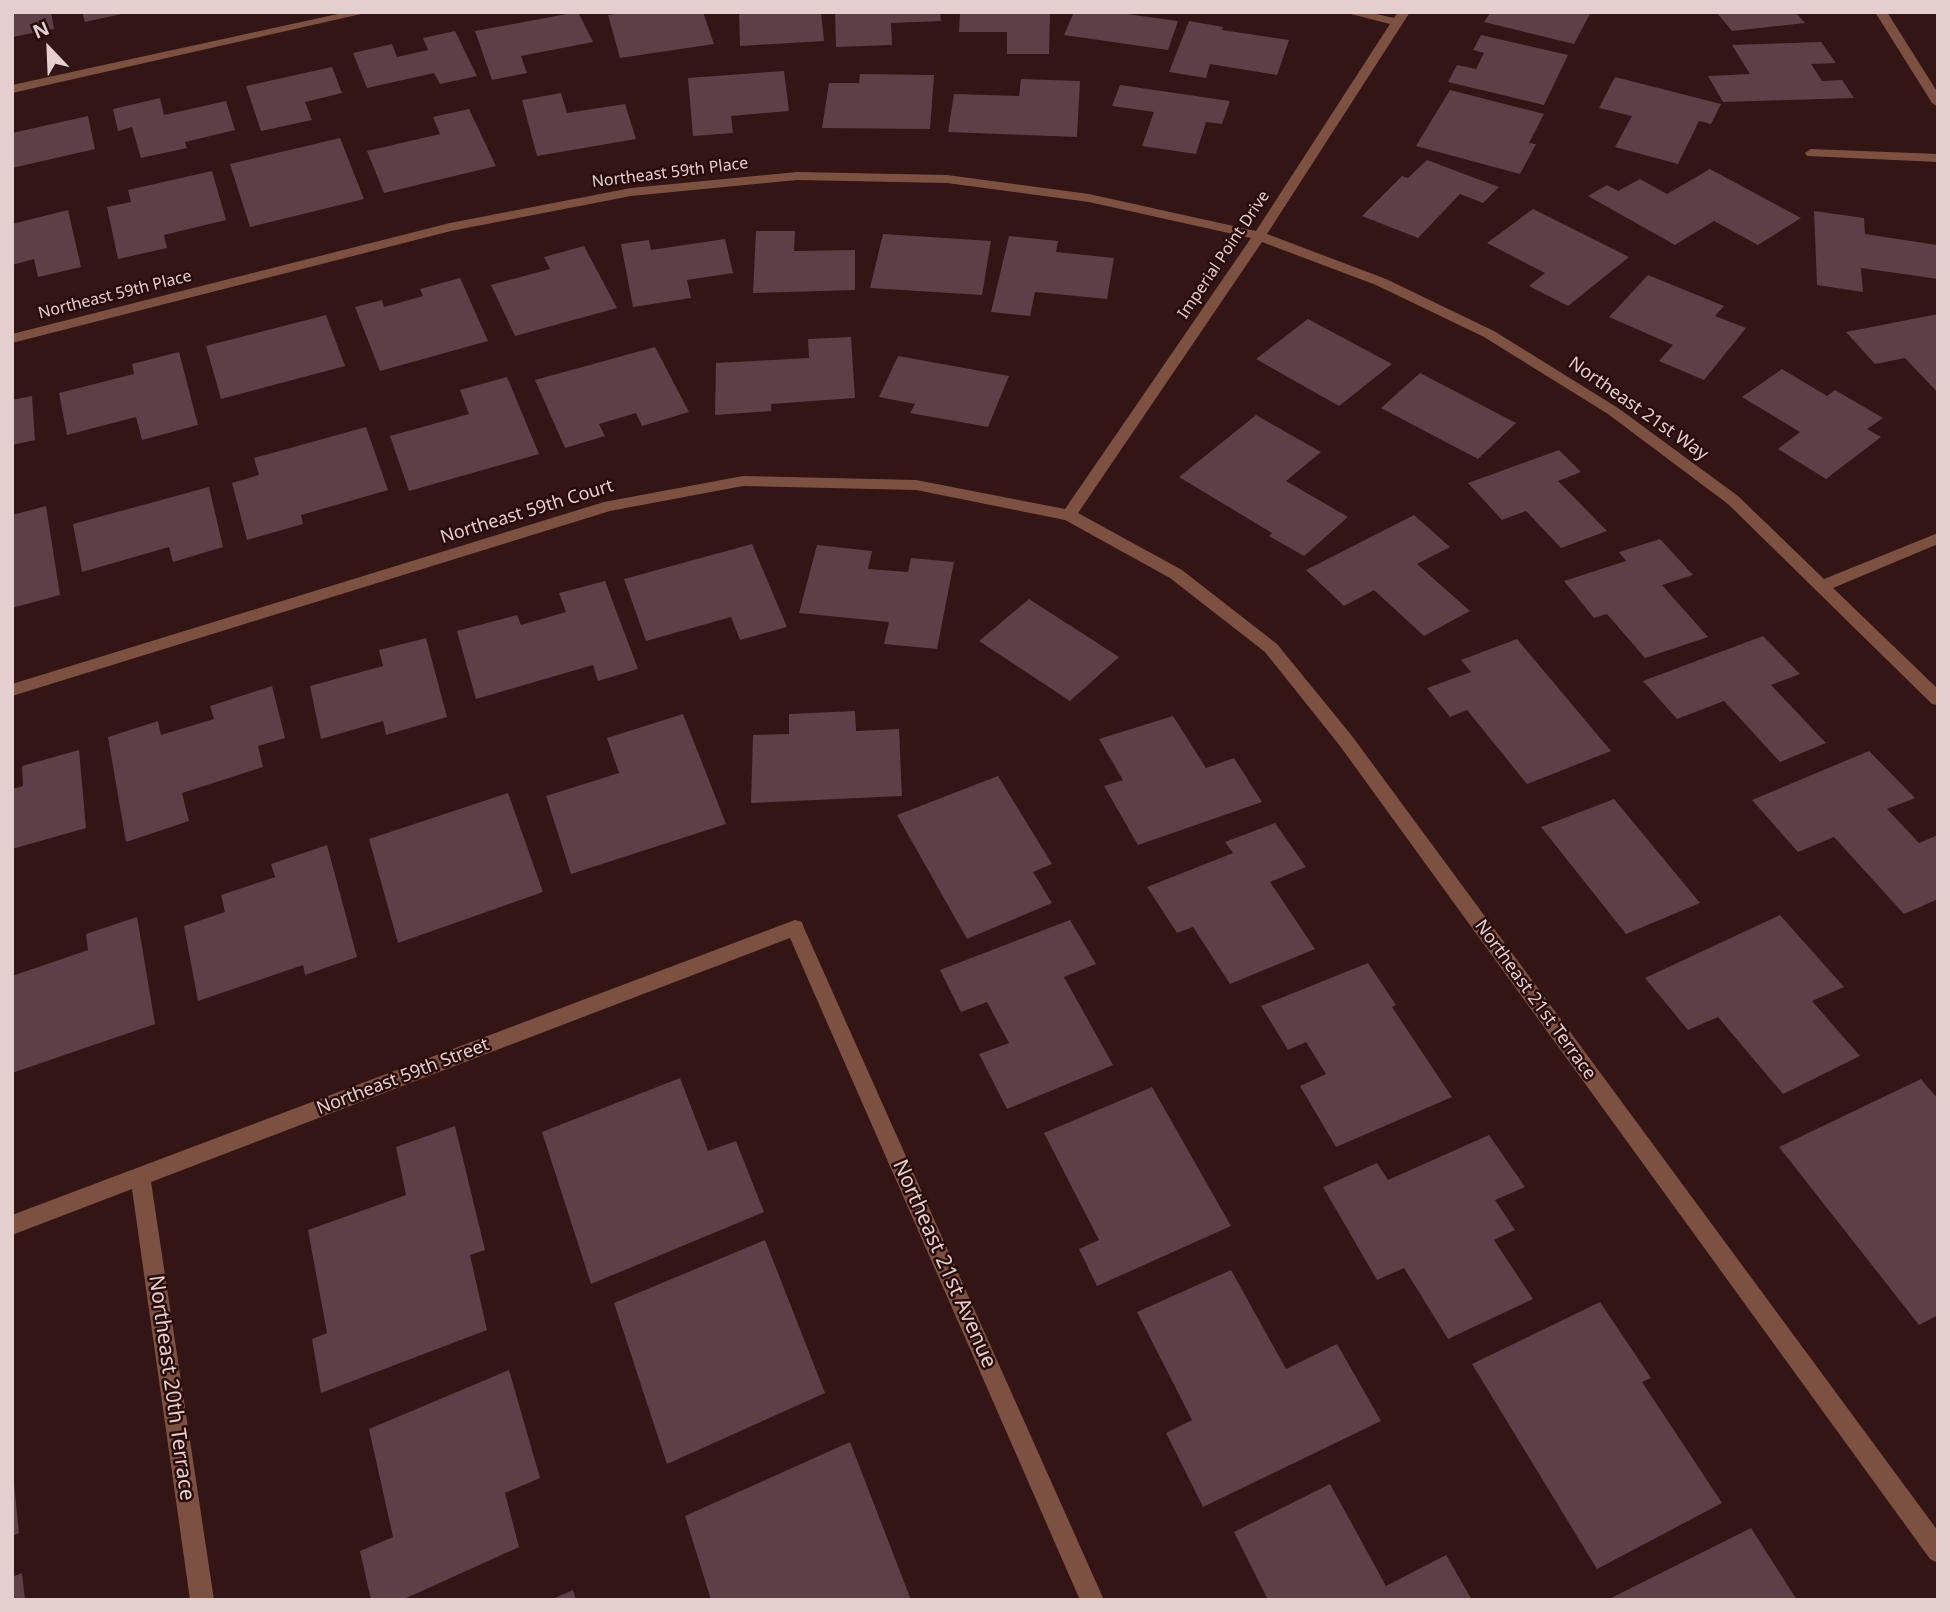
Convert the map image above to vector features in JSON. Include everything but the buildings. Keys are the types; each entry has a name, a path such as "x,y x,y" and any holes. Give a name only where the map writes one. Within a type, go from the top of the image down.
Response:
{"street":[{"path":"12,89 364,12"},
{"path":"1349,12 1400,17"},
{"path":"1881,12 1938,103"},
{"name":"Imperial Point Drive","path":"1069,514 1259,236 1400,17"},
{"path":"1811,153 1938,158"},
{"name":"Northeast 59th Place","path":"12,339 450,227 631,192 797,176 947,179 1089,198 1259,236"},
{"name":"Northeast 21st Way","path":"1259,236 1381,282 1489,334 1590,397 1733,500 1938,699"},
{"name":"Northeast 59th Court","path":"12,690 609,506 743,481 916,485 1069,514"},
{"name":"Northeast 21st Terrace","path":"1069,514 1176,574 1271,648 1346,741 1938,1551"},
{"path":"1822,586 1938,538"},
{"name":"Northeast 59th Street","path":"12,1225 795,928"},
{"name":"Northeast 21st Avenue","path":"795,928 1093,1600"},
{"name":"Northeast 20th Terrace","path":"140,1177 202,1600"}]}
